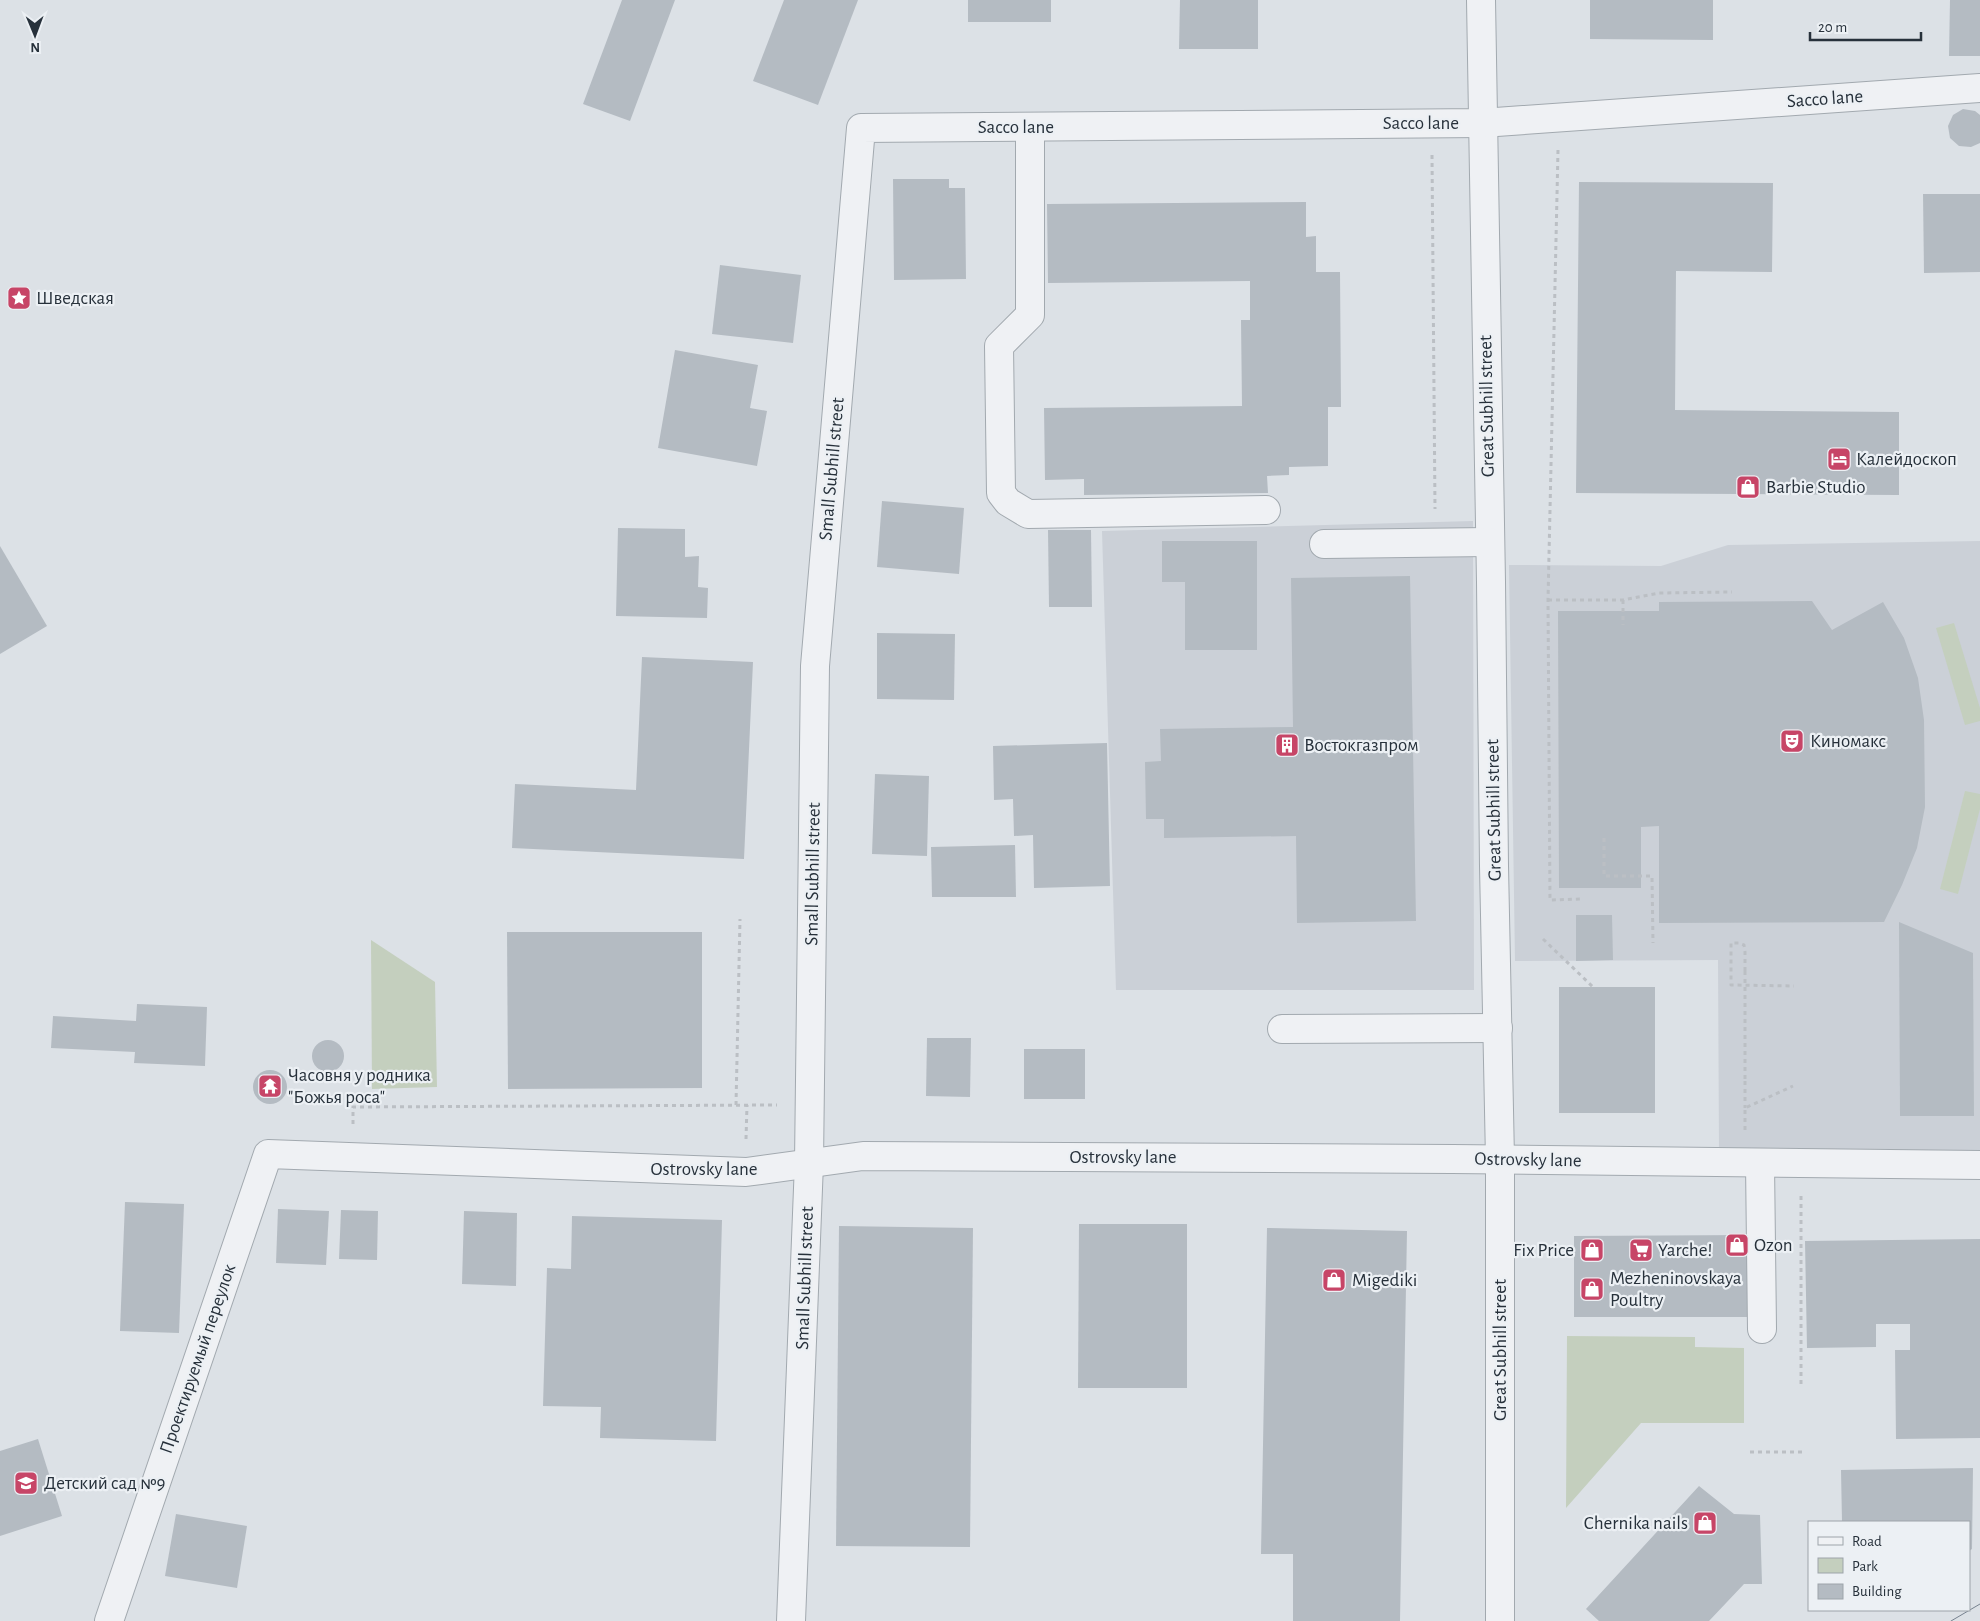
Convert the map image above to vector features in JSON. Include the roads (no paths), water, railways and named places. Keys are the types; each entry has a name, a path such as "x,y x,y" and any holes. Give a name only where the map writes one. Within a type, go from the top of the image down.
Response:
{"street":[{"name":"Great Subhill street","path":"1481,0 1500,1160 1500,1621"},
{"name":"Sacco lane","path":"861,128 1482,123 1980,88"},
{"path":"1030,127 1030,315 999,346 1001,493 1008,502 1028,514 1266,510"},
{"name":"Small Subhill street","path":"791,1621 809,1164 815,666 861,128"},
{"path":"1324,544 1489,542"},
{"path":"1282,1029 1498,1028"},
{"name":"Ostrovsky lane","path":"268,1154 746,1172 863,1156 1980,1165"},
{"name":"Проектируемый переулок","path":"109,1621 268,1154"},
{"path":"1753,1163 1762,1329"}],"tram line":[{"path":"1970,1610 1980,1604"},
{"path":"1951,1621 1968,1611"}],"place":[{"name":"Шведская","path":"19,298"},
{"name":"Калейдоскоп","path":"1839,459"},
{"name":"Barbie Studio","path":"1748,487"},
{"name":"Киномакс","path":"1792,741"},
{"name":"Востокгазпром","path":"1287,745"},
{"name":"Часовня у родника \"Божья роса\"","path":"270,1086"},
{"name":"Ozon","path":"1737,1245"},
{"name":"Fix Price","path":"1592,1250"},
{"name":"Yarche!","path":"1641,1250"},
{"name":"Migediki","path":"1334,1280"},
{"name":"Mezheninovskaya Poultry","path":"1592,1289"},
{"name":"Детский сад №9","path":"26,1483"},
{"name":"Chernika nails","path":"1705,1523"}]}
